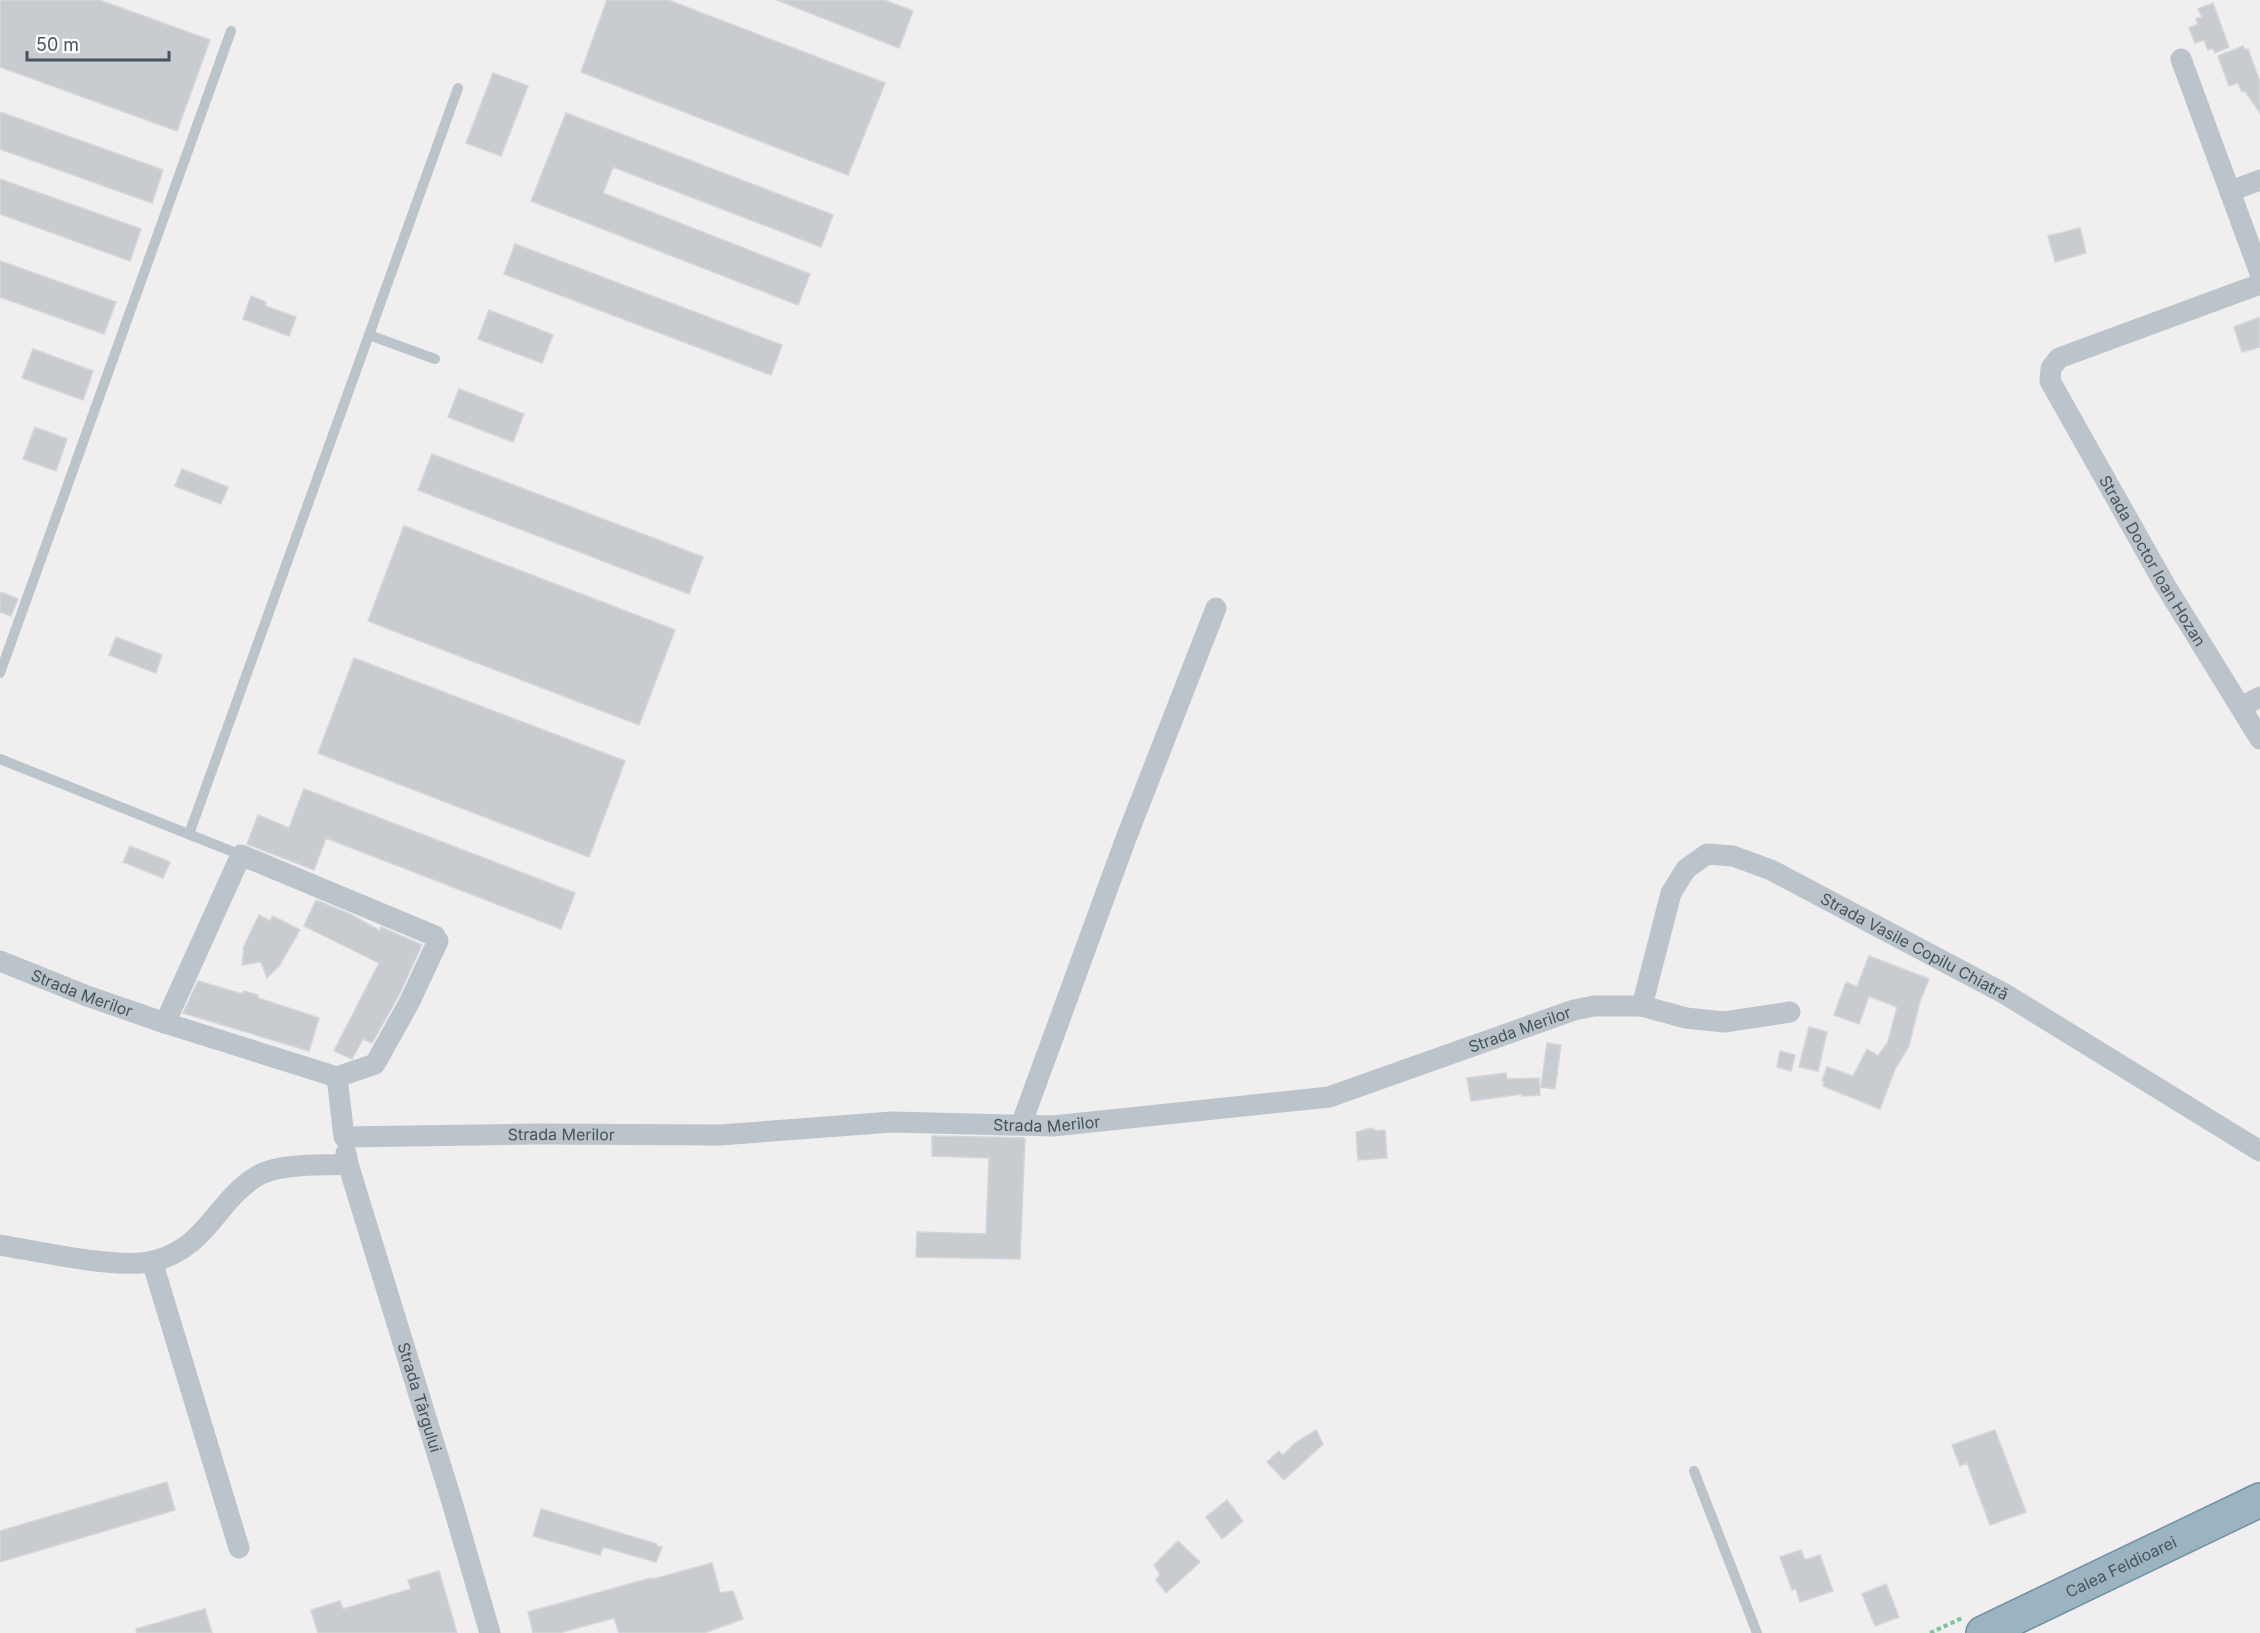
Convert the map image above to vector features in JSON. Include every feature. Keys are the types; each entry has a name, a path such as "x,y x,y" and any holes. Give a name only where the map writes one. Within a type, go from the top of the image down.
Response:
{"highway":[{"name":"Calea Feldioarei","path":"1983,1633 2260,1500"}],"street":[{"path":"2181,59 2260,273"},
{"path":"2230,191 2260,180"},
{"name":"Strada Doctor Ioan Hozan","path":"2260,284 2059,358 2051,368 2050,381 2166,585 2260,740"},
{"path":"1021,1125 1125,841 1216,608"},
{"path":"2241,707 2260,697"},
{"name":"Strada Vasile Copilu Chiatră","path":"1642,1006 1671,893 1686,869 1707,854 1733,856 1771,870 2005,994 2260,1151"},
{"path":"165,1023 242,855 435,936 438,941 409,1003 375,1064 337,1077 344,1137"},
{"name":"Strada Merilor","path":"0,961 87,996 165,1023 337,1077"},
{"name":"Strada Merilor","path":"344,1137 535,1134 720,1135 892,1122 1053,1126 1329,1097 1574,1010 1594,1006 1642,1006 1686,1018 1724,1022 1790,1012"},
{"name":"Strada Târgului","path":"344,1137 348,1164 449,1491 490,1633"},
{"path":"0,1245 96,1260 127,1263 152,1261 189,1245 208,1228 231,1198 255,1177 279,1168 348,1164"},
{"path":"152,1261 239,1548"}],"lane":[{"path":"0,673 231,31"},
{"path":"189,834 458,88"},
{"path":"369,335 435,359"},
{"path":"0,759 242,855"},
{"path":"1694,1471 1757,1633"}],"building":[{"path":"0,0 99,0 210,40 177,131 0,67"},
{"path":"607,0 668,0 885,83 848,175 581,72"},
{"path":"777,0 884,0 913,11 899,48"},
{"path":"2213,3 2229,47 2215,53 2213,48 2208,50 2204,40 2195,43 2189,28 2198,24 2196,19 2202,17 2198,9"},
{"path":"2243,46 2245,50 2248,49 2260,82 2260,113 2245,91 2242,92 2238,83 2229,86 2218,56"},
{"path":"493,73 528,86 501,156 466,143"},
{"path":"0,112 163,170 152,203 0,149"},
{"path":"566,113 833,215 821,247 613,167 603,193 810,274 798,305 531,201"},
{"path":"0,179 141,229 130,261 0,214"},
{"path":"2080,228 2086,253 2055,262 2048,236"},
{"path":"515,244 782,345 771,375 504,274"},
{"path":"0,261 116,302 104,334 0,297"},
{"path":"251,296 266,302 265,306 296,317 289,336 243,319"},
{"path":"489,310 553,335 542,363 478,339"},
{"path":"2260,317 2260,347 2242,352 2234,327"},
{"path":"33,349 93,371 83,400 22,378"},
{"path":"459,389 524,414 513,442 448,417"},
{"path":"35,427 67,439 56,471 23,459"},
{"path":"432,454 703,557 689,594 418,490"},
{"path":"182,469 228,487 221,504 175,486"},
{"path":"404,526 675,630 639,725 368,621"},
{"path":"0,592 18,599 11,616 0,612"},
{"path":"116,637 162,655 156,673 109,655"},
{"path":"354,658 625,761 589,857 318,753"},
{"path":"304,789 575,893 561,929 326,838 314,870 247,844 258,815 289,828"},
{"path":"130,846 170,862 163,878 123,862"},
{"path":"316,900 352,915 380,931 381,927 422,945 398,997 372,1043 363,1039 352,1059 334,1051 379,963 304,926"},
{"path":"259,915 270,921 273,916 300,930 279,966 267,978 261,962 242,965 243,948"},
{"path":"1869,956 1929,979 1920,1001 1909,1046 1895,1069 1880,1109 1823,1086 1822,1081 1827,1067 1853,1076 1867,1049 1878,1056 1888,1042 1897,1007 1869,996 1859,1024 1834,1015 1846,982 1857,987"},
{"path":"198,981 243,994 244,991 258,995 258,998 319,1018 309,1051 183,1013"},
{"path":"1809,1027 1827,1032 1818,1071 1799,1067"},
{"path":"1547,1043 1561,1045 1555,1089 1541,1087"},
{"path":"1780,1051 1795,1055 1791,1071 1777,1067"},
{"path":"1506,1073 1507,1079 1539,1078 1540,1095 1522,1096 1522,1094 1471,1101 1467,1078"},
{"path":"1371,1128 1377,1131 1385,1130 1387,1158 1358,1160 1356,1132"},
{"path":"932,1136 1025,1138 1020,1259 916,1257 917,1232 986,1234 989,1158 932,1156"},
{"path":"1316,1430 1323,1444 1284,1480 1267,1462 1279,1451 1283,1455 1295,1443"},
{"path":"1995,1430 2026,1512 1990,1525 1967,1463 1960,1466 1952,1445"},
{"path":"167,1482 175,1510 0,1562 0,1531"},
{"path":"1227,1500 1243,1521 1222,1539 1206,1517"},
{"path":"541,1509 662,1547 656,1562 603,1547 600,1555 533,1536"},
{"path":"1178,1541 1200,1562 1166,1593 1156,1580 1160,1574 1154,1565"},
{"path":"1801,1550 1805,1560 1820,1555 1833,1591 1800,1602 1796,1589 1792,1590 1780,1557"},
{"path":"712,1563 720,1593 733,1591 743,1619 704,1633 619,1633 614,1618 559,1633 533,1633 528,1612"},
{"path":"439,1571 457,1633 318,1633 311,1610 340,1601 343,1609 411,1589 408,1580"},
{"path":"1886,1584 1899,1617 1875,1626 1862,1594"},
{"path":"205,1609 212,1633 137,1633 136,1629"}]}
